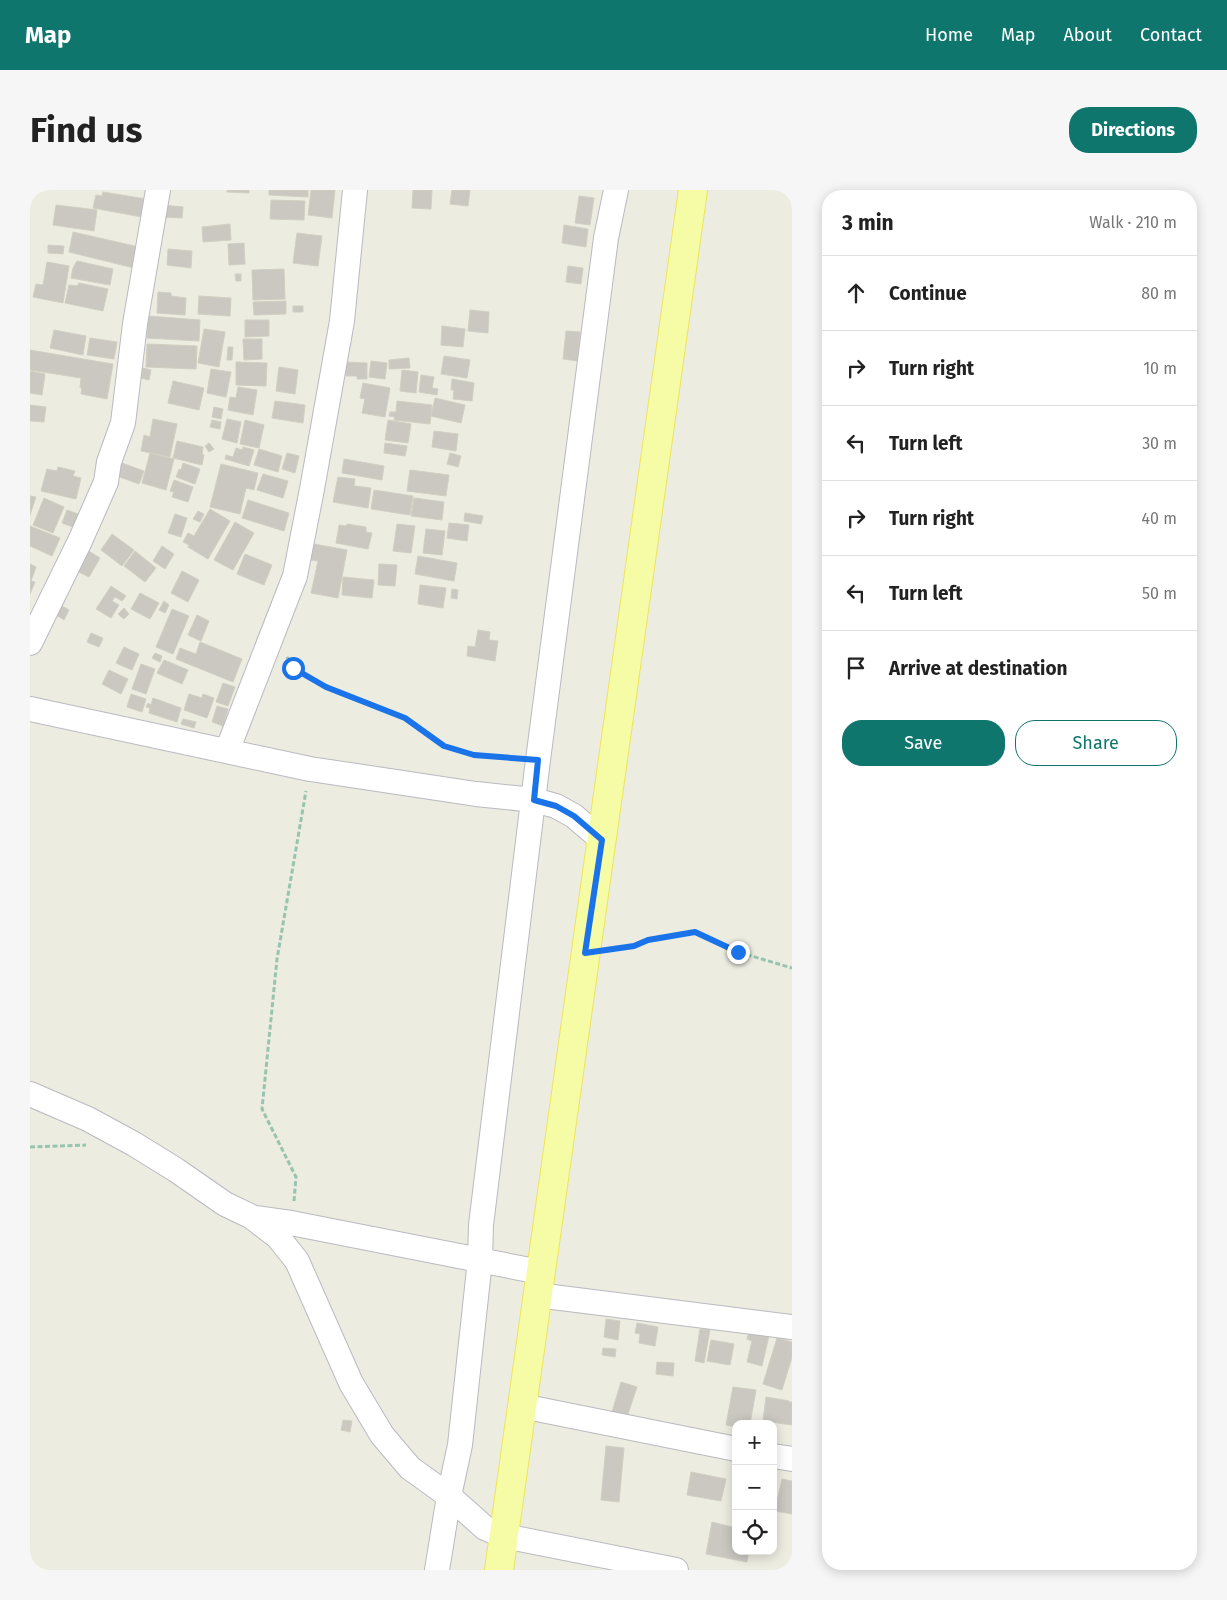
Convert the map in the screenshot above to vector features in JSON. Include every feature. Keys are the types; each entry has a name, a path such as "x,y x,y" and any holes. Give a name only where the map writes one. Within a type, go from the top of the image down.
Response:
{"main road":[{"path":"499,1570 693,190"}],"street":[{"path":"30,643 80,541 106,482 109,462 123,423 135,324 158,190"},
{"path":"227,751 294,576 342,321 355,190"},
{"path":"437,1570 449,1496 460,1445 480,1260 481,1225 538,760 606,238 616,190"},
{"path":"30,709 310,769 476,794 534,800 556,806 574,816 602,840"},
{"path":"30,1094 88,1119 134,1144 176,1170 224,1204 252,1217 278,1236 297,1261 351,1383 382,1435 410,1468 449,1496 485,1528 504,1536 676,1570"},
{"path":"252,1217 480,1260 539,1283 792,1327"},
{"path":"522,1406 732,1448"},
{"path":"777,1457 792,1459"}],"path":[{"path":"274,631 293,668 326,687 405,718 444,746 474,755 538,760"},
{"path":"291,1223 296,1177 262,1109 276,959 310,769"},
{"path":"585,953 634,946 648,940 695,932 738,952 792,968"},
{"path":"30,1147 87,1145"}],"building":[{"path":"227,190 249,190 249,193 227,192"},
{"path":"269,190 308,190 308,197 269,195"},
{"path":"311,190 335,190 332,218 308,215"},
{"path":"413,190 432,190 431,209 412,208"},
{"path":"452,190 470,190 468,206 450,204"},
{"path":"103,192 146,199 142,217 93,208 96,195 102,196"},
{"path":"579,196 594,198 590,225 575,223"},
{"path":"271,200 305,201 304,220 270,219"},
{"path":"56,205 97,210 94,231 53,225"},
{"path":"163,205 183,207 182,218 162,217"},
{"path":"230,224 231,240 203,242 202,227"},
{"path":"564,225 588,229 586,247 562,243"},
{"path":"73,232 139,247 134,268 69,252"},
{"path":"297,233 322,236 318,266 293,263"},
{"path":"244,243 245,264 229,265 228,244"},
{"path":"48,245 64,246 63,254 48,253"},
{"path":"168,249 192,251 191,268 167,265"},
{"path":"77,261 113,269 110,285 71,278"},
{"path":"47,262 69,266 63,303 33,297 36,284 43,285"},
{"path":"568,266 583,268 581,284 566,282"},
{"path":"284,269 285,299 253,300 252,270"},
{"path":"235,274 241,274 241,281 236,281"},
{"path":"79,283 108,289 103,311 65,303 69,285 77,286"},
{"path":"158,292 171,293 171,296 186,298 185,315 157,313"},
{"path":"199,296 231,298 230,316 198,314"},
{"path":"286,301 286,314 254,315 253,302"},
{"path":"293,306 303,306 303,312 293,312"},
{"path":"470,310 489,312 488,333 468,331"},
{"path":"148,316 200,320 199,341 147,338"},
{"path":"245,320 269,320 269,336 245,337"},
{"path":"442,326 465,329 463,347 441,345"},
{"path":"204,329 225,332 219,367 198,363"},
{"path":"54,330 86,336 83,355 50,348"},
{"path":"566,331 580,332 577,361 563,359"},
{"path":"90,338 117,342 114,359 87,355"},
{"path":"243,339 262,339 262,359 244,360"},
{"path":"147,344 197,346 196,369 146,367"},
{"path":"228,347 233,347 232,360 227,360"},
{"path":"30,350 113,364 107,399 81,394 81,378 30,370"},
{"path":"444,356 470,360 467,378 441,374"},
{"path":"409,358 410,368 389,369 389,360"},
{"path":"371,361 387,363 385,379 369,377"},
{"path":"236,362 267,363 266,386 236,385"},
{"path":"346,362 367,363 367,379 357,379 357,376 346,376"},
{"path":"279,367 298,370 295,394 276,391"},
{"path":"143,368 151,370 149,380 141,378"},
{"path":"211,369 231,372 226,397 207,393"},
{"path":"402,370 418,372 416,393 400,391"},
{"path":"30,371 45,374 42,395 30,393"},
{"path":"421,375 434,377 432,388 438,389 437,395 419,392"},
{"path":"452,379 474,383 472,401 453,399 454,390 451,390"},
{"path":"173,381 204,388 199,410 168,403"},
{"path":"363,383 390,388 385,417 362,413 365,399 360,398"},
{"path":"238,387 257,390 253,415 228,410 230,397 236,398"},
{"path":"435,398 465,405 461,423 431,416"},
{"path":"275,401 305,405 303,423 272,418"},
{"path":"397,401 432,405 430,424 394,420 395,417 389,416 390,412 396,412"},
{"path":"30,405 46,407 44,422 30,421"},
{"path":"214,407 223,409 221,419 212,417"},
{"path":"153,419 177,424 170,457 141,451 144,435 150,437"},
{"path":"227,419 241,422 237,443 222,439"},
{"path":"212,420 221,422 220,429 210,427"},
{"path":"245,420 264,425 259,448 240,444"},
{"path":"388,420 411,424 408,443 385,440"},
{"path":"434,431 458,434 456,451 432,447"},
{"path":"177,441 203,447 202,465 173,458"},
{"path":"209,443 214,449 209,452 205,446"},
{"path":"385,443 407,446 405,456 384,453"},
{"path":"243,447 254,450 249,466 225,459 226,455 233,457 236,448 242,450"},
{"path":"259,449 282,456 278,472 254,465"},
{"path":"150,453 174,459 166,490 142,483"},
{"path":"287,453 299,456 295,473 282,469"},
{"path":"450,453 461,456 458,467 447,464"},
{"path":"344,459 384,466 382,480 342,473"},
{"path":"122,463 144,471 139,484 117,476"},
{"path":"183,463 200,469 195,484 176,477"},
{"path":"221,464 258,473 254,490 246,488 240,514 210,507"},
{"path":"58,467 75,471 73,476 81,478 76,499 41,491 47,469 57,471"},
{"path":"410,470 449,475 446,496 407,491"},
{"path":"263,474 288,481 283,498 257,490"},
{"path":"338,477 355,479 354,486 371,488 368,508 333,502"},
{"path":"174,480 193,487 188,502 172,497 174,492 170,491"},
{"path":"374,490 413,496 410,515 371,509"},
{"path":"30,496 36,497 30,515"},
{"path":"44,498 64,507 53,533 33,525"},
{"path":"414,498 444,502 442,520 411,516"},
{"path":"248,500 289,513 284,531 242,518"},
{"path":"210,509 230,521 208,559 183,542 188,533 194,536"},
{"path":"67,510 78,514 73,527 62,523"},
{"path":"198,511 204,514 200,522 193,519"},
{"path":"465,513 483,516 481,524 464,521"},
{"path":"175,514 187,518 181,537 168,533"},
{"path":"235,522 254,533 233,570 214,560"},
{"path":"449,523 469,525 467,541 447,538"},
{"path":"347,524 366,527 366,532 372,533 368,549 336,543 339,525 346,526"},
{"path":"397,524 415,526 411,553 393,551"},
{"path":"30,526 60,538 52,556 30,546"},
{"path":"426,529 445,531 442,555 423,553"},
{"path":"112,534 134,550 122,566 101,550"},
{"path":"314,544 347,550 338,598 311,593 318,561 311,560"},
{"path":"162,546 174,554 165,569 153,561"},
{"path":"87,550 100,558 89,577 75,570"},
{"path":"135,551 156,568 145,582 124,566"},
{"path":"245,554 272,565 264,585 237,574"},
{"path":"418,556 457,563 454,581 415,574"},
{"path":"30,564 36,567 31,581 35,582 30,594"},
{"path":"379,564 397,565 395,586 378,585"},
{"path":"182,571 199,580 188,602 171,593"},
{"path":"343,577 374,580 372,598 342,595"},
{"path":"420,585 446,588 443,608 418,604"},
{"path":"111,586 126,596 122,601 115,597 112,601 119,605 111,618 96,609"},
{"path":"452,589 458,590 457,599 451,598"},
{"path":"140,593 159,603 150,619 131,609"},
{"path":"164,601 169,605 165,613 159,610"},
{"path":"60,605 69,610 64,620 56,615"},
{"path":"124,608 129,614 124,619 118,614"},
{"path":"172,609 189,616 173,654 156,647"},
{"path":"197,615 209,621 201,641 188,635"},
{"path":"478,630 490,632 489,640 498,641 495,661 467,656 468,646 475,647"},
{"path":"91,633 103,638 99,647 87,642"},
{"path":"200,642 242,659 233,682 176,659 180,648 196,654"},
{"path":"124,647 139,654 132,670 116,663"},
{"path":"155,653 162,656 160,662 152,658"},
{"path":"164,660 188,670 182,684 157,673"},
{"path":"141,664 155,669 146,694 132,689"},
{"path":"109,670 128,679 121,694 102,684"},
{"path":"223,683 235,687 228,706 216,702"},
{"path":"131,694 146,699 142,712 127,707"},
{"path":"189,694 202,698 203,694 214,698 207,718 184,710"},
{"path":"153,698 181,708 177,722 149,713 150,708 146,707 148,703 151,705"},
{"path":"217,706 228,709 223,726 212,722"},
{"path":"183,719 196,722 194,728 181,724"},
{"path":"606,1319 620,1321 618,1340 604,1337"},
{"path":"637,1323 658,1327 655,1346 639,1343 640,1334 635,1333"},
{"path":"700,1329 710,1330 704,1363 695,1361"},
{"path":"749,1332 769,1336 762,1366 747,1362 752,1341 747,1339"},
{"path":"777,1338 792,1342 792,1357 782,1390 763,1384"},
{"path":"711,1340 734,1344 730,1365 707,1361"},
{"path":"603,1348 616,1349 615,1357 602,1355"},
{"path":"657,1362 674,1363 673,1376 656,1374"},
{"path":"621,1382 637,1387 627,1417 612,1412"},
{"path":"733,1387 756,1390 751,1420 732,1420 732,1426 726,1425"},
{"path":"766,1397 792,1402 792,1425 777,1423 777,1420 763,1420"},
{"path":"343,1420 352,1421 350,1432 341,1430"},
{"path":"606,1446 624,1448 619,1502 601,1500"},
{"path":"691,1472 726,1479 721,1501 687,1495"},
{"path":"782,1479 792,1481 792,1514 777,1511"},
{"path":"712,1522 732,1527 732,1555 748,1555 747,1562 706,1554"}],"route":[{"path":"293,668 326,687 405,718 444,746 474,755 538,760 534,800 556,806 574,816 602,840 585,953 634,946 648,940 695,932 738,952"}]}
